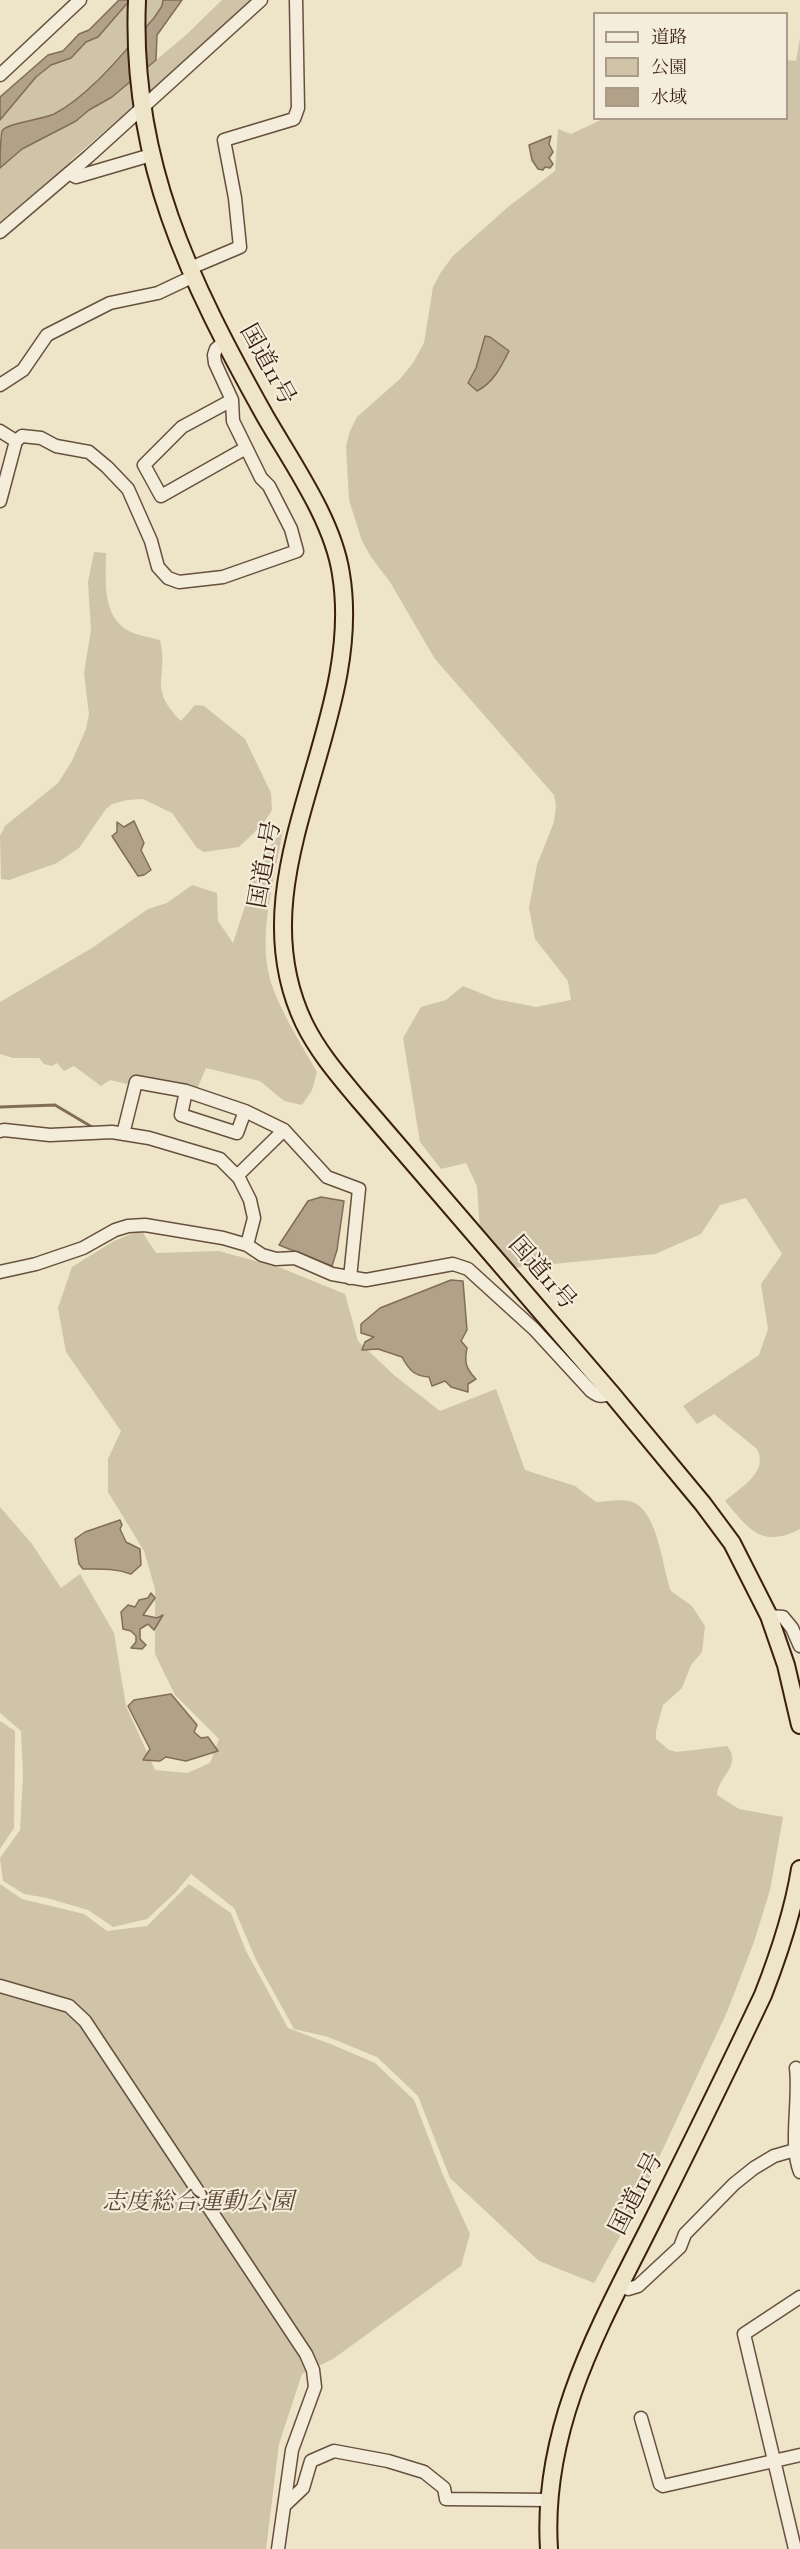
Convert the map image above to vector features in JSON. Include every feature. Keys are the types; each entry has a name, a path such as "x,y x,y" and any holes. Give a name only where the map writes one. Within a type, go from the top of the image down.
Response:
{"highway":[{"name":"国道11号","path":"137,0 136,52 141,104 162,196 190,273 224,342 317,508 341,571 344,594 344,638 335,694 290,857 284,895 283,944 286,965 304,1023 322,1053 359,1100 611,1393 703,1504 732,1543 769,1616 786,1665 800,1725"},
{"name":"国道11号","path":"549,2549 549,2500 552,2468 570,2397 620,2286 764,1995 794,1904 800,1869"}],"street":[{"path":"0,75 80,0"},
{"path":"0,231 69,173 141,104 261,0"},
{"path":"0,385 23,370 47,335 55,330 110,303 158,293 240,247 235,198 224,140 294,119 298,108 296,0"},
{"path":"69,173 76,177 151,154"},
{"path":"0,501 16,441 22,436 41,438 56,447 89,453 107,467 128,489 151,541 158,567 168,578 179,582 223,577 297,551 291,529 233,421 232,400 215,363 214,355 216,349 224,342"},
{"path":"232,400 182,427 144,465 161,496 246,448"},
{"path":"0,431 16,441"},
{"path":"123,1134 135,1082 186,1091 245,1111 284,1130 327,1177 359,1189 350,1278"},
{"path":"186,1091 181,1115 237,1132 245,1111"},
{"path":"237,1176 284,1130"},
{"path":"0,1131 50,1135 112,1132 148,1138 220,1159 237,1176 250,1200 254,1218 247,1245"},
{"path":"0,1272 36,1264 84,1248 115,1230 128,1226 145,1226 212,1236 247,1245 262,1255 276,1259 295,1258 332,1274 366,1280 453,1264 468,1269 534,1329 591,1391 598,1396 611,1393"},
{"path":"769,1616 783,1617 792,1628 800,1646"},
{"path":"0,1986 69,2006 85,2021 306,2354 313,2370 315,2388 297,2433 278,2549"},
{"path":"796,2068 798,2100 795,2150 800,2172"},
{"path":"620,2286 628,2289 638,2286 680,2247 685,2234 734,2184 774,2156 795,2150"},
{"path":"795,2549 744,2334 800,2297"},
{"path":"641,2418 660,2484 663,2486 800,2455"},
{"path":"284,2506 303,2488 311,2461 334,2451 388,2461 424,2472 444,2488 446,2499 549,2500"}],"green space":[{"path":"130,0 163,0 154,18 81,97 42,120 12,124 0,137 0,120 25,87 51,65 71,58 86,42 98,37"},
{"path":"222,0 256,0 70,161 72,165 0,226 0,167 22,149 76,121 89,110 112,97 186,35"},
{"path":"800,38 800,1529 775,1537 757,1533 741,1520 725,1501 756,1472 760,1457 757,1449 714,1414 697,1424 683,1406 759,1355 768,1329 761,1284 782,1254 746,1198 720,1205 701,1234 655,1254 512,1268 480,1232 477,1186 466,1163 441,1169 420,1142 403,1038 421,1007 446,1000 463,986 495,999 536,1007 571,1000 568,981 535,939 529,908 537,865 554,822 556,806 554,795 435,659 390,582 371,557 362,541 349,500 346,446 357,417 400,379 413,363 424,343 433,287 453,256 508,207 555,171 558,129 571,134 601,120 788,120 788,60 796,61"},
{"path":"94,552 106,553 109,607 120,624 129,631 160,640 162,691 171,709 181,721 195,705 204,706 245,739 271,793 272,810 263,824 239,847 204,852 197,848 172,813 143,799 127,800 112,804 106,809 79,848 57,863 9,880 1,879 0,836 5,826 58,783 72,761 86,729 89,714 84,673 91,630 88,582"},
{"path":"283,829 268,910 266,952 268,972 278,1001 317,1072 312,1090 302,1105 284,1101 260,1081 206,1068 197,1089 135,1075 127,1084 110,1080 101,1086 74,1066 64,1071 57,1063 52,1066 44,1064 39,1058 13,1058 0,1054 0,1002 92,948 148,909 167,903 192,885 217,893 218,921 233,943 260,860"},
{"path":"141,1230 156,1253 219,1251 281,1268 345,1294 358,1341 395,1376 440,1411 496,1389 525,1470 575,1486 596,1502 625,1500 639,1506 647,1514 658,1539 671,1591 692,1606 705,1626 702,1652 691,1665 682,1688 663,1705 656,1739 669,1750 677,1752 727,1746 731,1753 731,1765 718,1788 717,1795 739,1809 783,1817 770,1890 754,1942 727,2012 634,2211 594,2283 539,2261 450,2178 418,2096 377,2057 328,2037 294,2029 256,1960 234,1908 191,1874 175,1893 147,1919 113,1927 88,1910 24,1894 3,1881 0,1858 20,1830 23,1777 21,1731 0,1713 0,1507 32,1544 61,1588 80,1574 114,1633 126,1706 155,1770 187,1773 210,1763 219,1739 175,1695 155,1654 155,1589 144,1551 108,1492 108,1459 121,1431 66,1352 58,1308 72,1267 114,1241"},
{"path":"0,1721 15,1731 14,1828 0,1849"},
{"name":"志度総合運動公園","path":"0,1884 22,1899 84,1914 107,1931 147,1926 189,1884 231,1913 246,1951 288,2028 375,2063 414,2100 443,2175 470,2234 461,2266 333,2359 302,2374 279,2444 266,2549 0,2549"}],"water":[{"path":"119,0 130,0 98,37 86,42 71,58 51,65 36,77 0,120 0,97 48,55 63,51 79,34 89,30"},
{"path":"163,0 182,0 157,35 156,60 112,97 89,110 76,121 22,149 0,168 2,131 10,126 54,114 82,95 154,18"},
{"path":"551,136 549,144 553,152 549,158 553,164 550,168 538,169 532,160 529,145"},
{"path":"485,336 490,337 509,351 492,379 477,391 468,383 476,368"},
{"path":"134,821 144,843 141,850 151,870 138,876 112,836 117,832 117,822 124,827"},
{"path":"321,1197 344,1201 337,1250 332,1266 279,1245 308,1201"},
{"path":"451,1280 463,1281 467,1330 461,1341 467,1348 468,1368 476,1379 468,1384 468,1392 451,1387 445,1381 432,1386 429,1377 412,1372 402,1357 378,1349 362,1350 365,1342 374,1337 361,1333 361,1324 380,1308"},
{"path":"120,1520 122,1525 120,1529 126,1542 140,1549 141,1565 131,1574 113,1570 83,1569 79,1564 75,1539 85,1532"},
{"path":"151,1593 155,1598 143,1615 157,1618 163,1615 154,1630 148,1624 140,1629 140,1639 146,1645 142,1649 131,1648 136,1642 136,1636 131,1631 123,1629 121,1612 128,1605 135,1607 139,1600 148,1598"},
{"path":"171,1694 197,1725 194,1732 201,1738 208,1737 218,1751 186,1761 166,1757 160,1761 143,1760 150,1749 128,1706 134,1700"}],"waterway":[{"path":"0,1107 55,1105 92,1127"}]}
